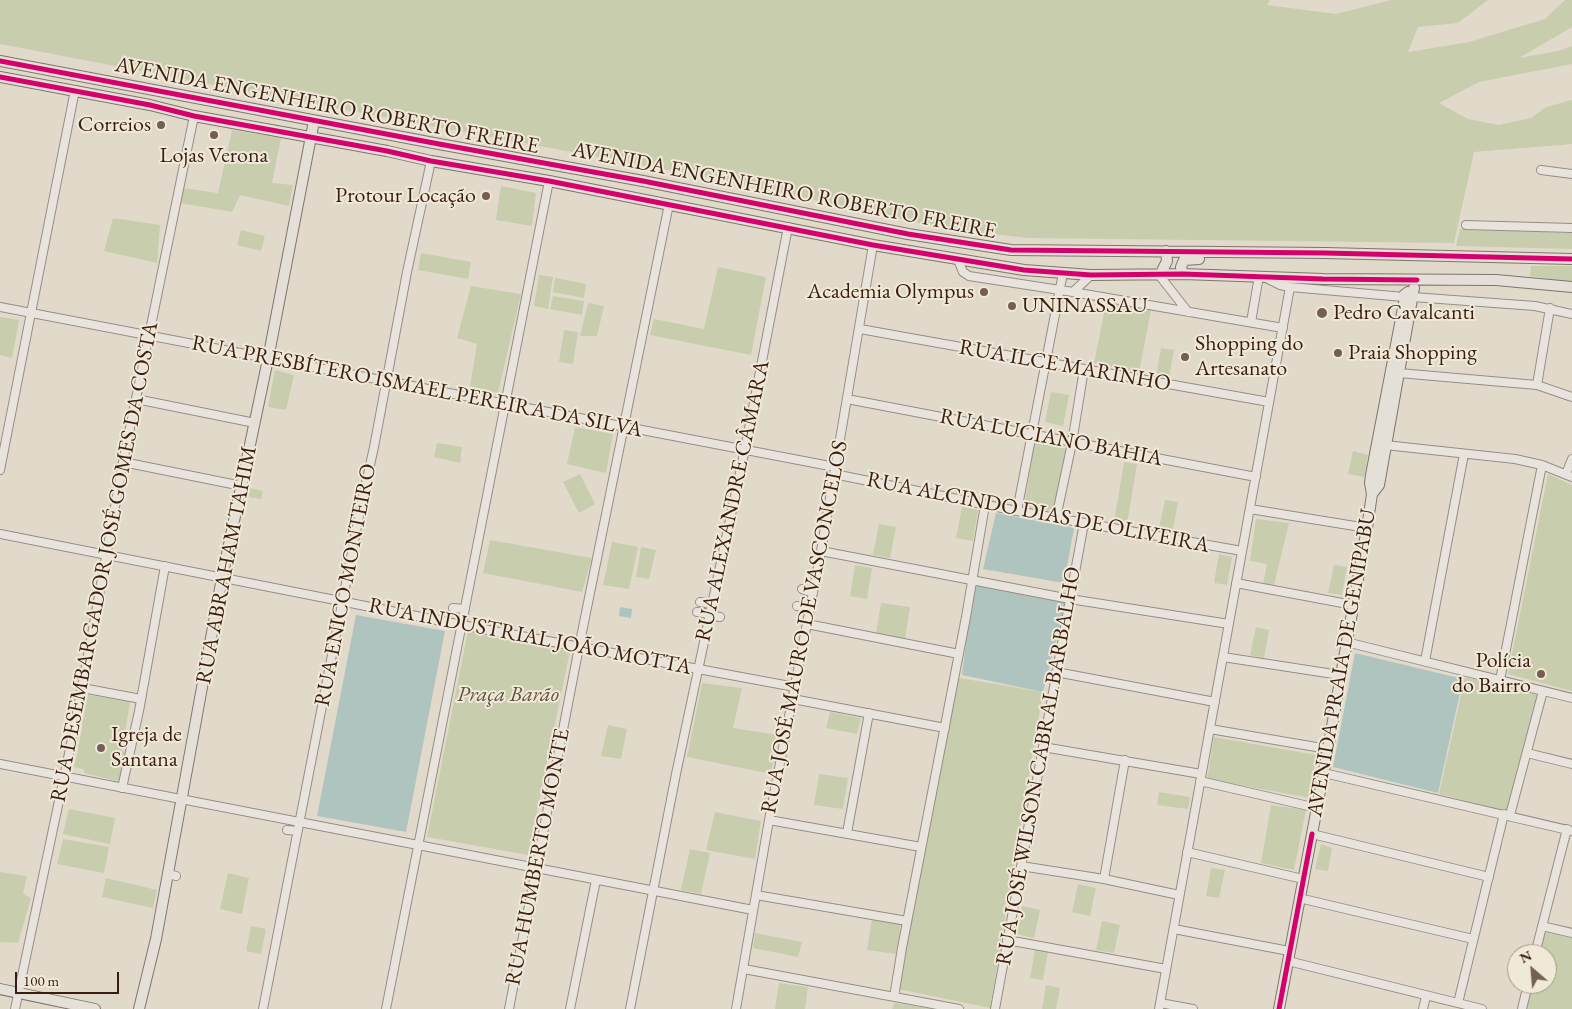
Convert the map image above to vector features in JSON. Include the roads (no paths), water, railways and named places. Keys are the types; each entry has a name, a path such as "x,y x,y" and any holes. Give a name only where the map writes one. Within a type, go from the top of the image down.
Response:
{"main road":[{"name":"AVENIDA ENGENHEIRO ROBERTO FREIRE","path":"0,61 643,181 908,234 1011,250 1234,252 1572,260"},
{"name":"AVENIDA ENGENHEIRO ROBERTO FREIRE","path":"0,77 75,90 194,116 387,151 431,161 669,204 873,245 1024,270 1091,275 1183,274 1323,279 1496,280 1572,286"},
{"name":"RUA ABRAHAM TAHIM","path":"139,1009 172,875 181,800 222,578 268,359 314,121"},
{"path":"387,151 389,144 393,142 430,147 439,144"},
{"path":"1159,275 1167,261 1166,251"},
{"path":"1183,274 1181,267 1184,260 1189,258 1222,259 1234,252"},
{"name":"AVENIDA PRAIA DE GENIPABU","path":"1279,1009 1324,774 1367,528 1372,494 1370,475 1409,297 1417,280"},
{"name":"AVENIDA ENGENHEIRO ROBERTO FREIRE","path":"1551,285 1572,292"},
{"name":"AVENIDA PRAIA DE GENIPABU","path":"1372,494 1379,485 1399,373 1409,297"},
{"path":"0,989 94,1009"}],"street":[{"path":"0,470 75,90"},
{"name":"RUA DESEMBARGADOR JOSÉ GOMES DA COSTA","path":"15,1009 82,688 123,462 194,116"},
{"name":"RUA ENICO MONTEIRO","path":"263,1009 407,272 431,161"},
{"path":"1541,170 1572,174"},
{"path":"386,1009 549,181"},
{"name":"RUA HUMBERTO MONTE","path":"509,1009 579,647 669,204"},
{"path":"1466,225 1572,228"},
{"name":"RUA ALEXANDRE CÂMARA","path":"630,1009 709,614 745,449 788,228"},
{"name":"RUA JOSÉ MAURO DE VASCONCELOS","path":"736,1009 769,820 821,551 873,245"},
{"path":"958,260 963,272 969,276 1283,328"},
{"path":"1017,512 1063,273"},
{"path":"1073,292 1091,275"},
{"path":"1159,275 1188,312"},
{"path":"1251,322 1261,276 1280,285 1290,287 1550,308 1572,314"},
{"path":"1193,1009 1160,1006 1290,287"},
{"name":"RUA PRESBÍTERO ISMAEL PEREIRA DA SILVA","path":"0,306 148,336 745,449 835,470"},
{"path":"1538,385 1550,308"},
{"name":"RUA ILCE MARINHO","path":"860,329 1269,402"},
{"path":"1056,518 1072,443 1084,369"},
{"path":"1399,373 1538,385 1572,398"},
{"path":"136,399 255,423"},
{"name":"RUA LUCIANO BAHIA","path":"847,399 1033,436 1256,477"},
{"path":"1385,446 1516,458 1542,464 1569,475 1572,458"},
{"path":"1425,662 1464,454"},
{"path":"123,462 242,486"},
{"path":"1500,680 1542,464"},
{"name":"RUA ALCINDO DIAS DE OLIVEIRA","path":"835,470 1017,512 1242,551"},
{"path":"894,998 985,505"},
{"path":"1250,509 1367,528"},
{"name":"RUA JOSÉ WILSON CABRAL BARBALHO","path":"995,1009 1084,523"},
{"name":"RUA INDUSTRIAL JOÃO MOTTA","path":"0,534 342,602 795,687"},
{"path":"821,551 1070,599 1228,624"},
{"path":"122,788 141,699 165,566"},
{"path":"1236,584 1353,605"},
{"path":"802,589 813,593"},
{"path":"700,602 712,604"},
{"path":"797,606 810,608"},
{"path":"453,608 465,609"},
{"path":"697,612 720,617"},
{"path":"806,624 959,654"},
{"path":"1346,642 1572,698"},
{"path":"1223,657 1340,675"},
{"path":"1056,672 1215,702"},
{"path":"82,688 141,699"},
{"path":"1458,1003 1488,877 1527,754 1542,691"},
{"path":"793,700 945,728"},
{"path":"847,833 869,713"},
{"path":"1210,730 1328,749"},
{"path":"1043,747 1125,760 1317,808"},
{"path":"1527,754 1572,764"},
{"path":"1104,879 1125,760"},
{"path":"0,764 753,910"},
{"path":"1324,774 1570,830 1538,944"},
{"path":"769,820 921,847"},
{"path":"287,830 298,831"},
{"path":"1312,834 1488,877"},
{"path":"1187,852 1303,879"},
{"path":"1021,866 1104,879 1179,894"},
{"path":"570,1009 596,880"},
{"path":"756,895 907,921"},
{"path":"1299,898 1473,939"},
{"path":"1542,926 1572,933"},
{"path":"1174,929 1288,956 1426,996 1482,1009"},
{"path":"1007,940 1166,969"},
{"path":"744,969 958,1009"},
{"path":"1522,1009 1526,994"},
{"path":"1424,1009 1426,996"}],"water":[{"path":"996,513 1074,528 1064,583 983,569"},
{"path":"973,583 1066,600 1043,692 962,675"},
{"path":"620,607 632,609 631,618 619,616"},
{"path":"356,615 445,631 406,832 317,816"},
{"path":"1355,653 1463,679 1438,793 1333,767"}],"place":[{"name":"Correios","path":"161,125"},
{"name":"Lojas Verona","path":"214,135"},
{"name":"Protour Locação","path":"486,196"},
{"name":"Academia Olympus","path":"984,292"},
{"name":"UNINASSAU","path":"1012,306"},
{"name":"Pedro Cavalcanti","path":"1322,313"},
{"name":"Praia Shopping","path":"1338,353"},
{"name":"Shopping do Artesanato","path":"1185,357"},
{"name":"Polícia do Bairro","path":"1541,674"},
{"name":"Igreja de Santana","path":"101,748"}],"park label":[{"name":"Praça Barão","path":"508,695"}]}
